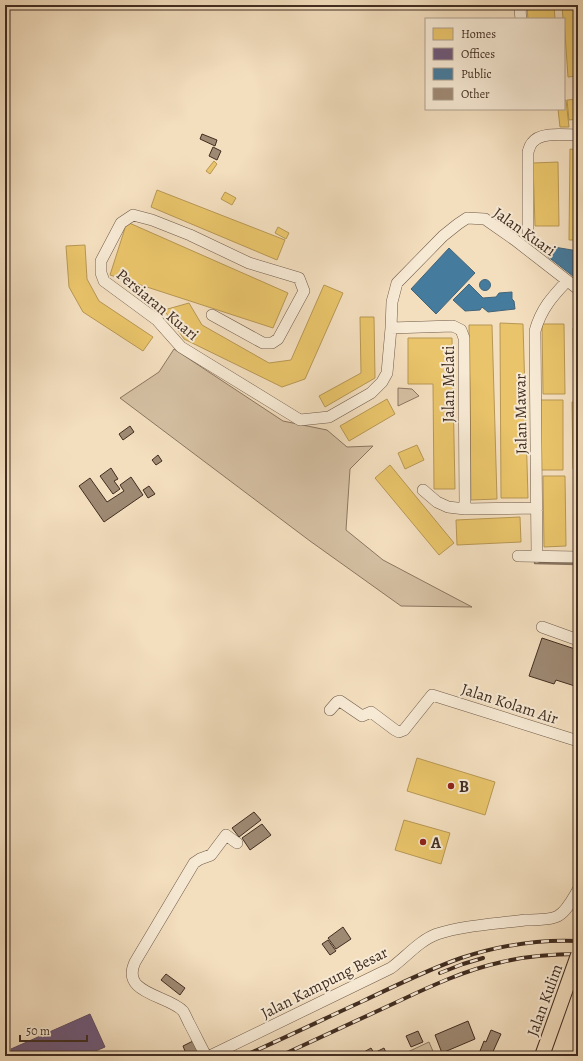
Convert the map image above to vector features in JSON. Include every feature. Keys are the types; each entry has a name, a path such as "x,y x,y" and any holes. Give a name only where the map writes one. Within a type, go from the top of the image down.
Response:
{"main road":[{"name":"Jalan Kulim","path":"542,1056 578,955"}],"street":[{"path":"528,234 528,152 533,142 540,137 547,135 578,135"},
{"name":"Persiaran Kuari","path":"212,315 263,343 272,343 278,339 304,291 300,278 249,263 190,235 152,220 133,215 120,223 101,261 101,273 104,281 157,320 181,347 300,420 329,417 371,393 382,382 387,373 392,302"},
{"name":"Jalan Kuari","path":"392,302 396,284 443,236 467,218 485,219 515,240 578,289"},
{"name":"Jalan Mawar","path":"537,556 535,331 538,319 550,300 567,281"},
{"name":"Jalan Melati","path":"391,328 453,326 461,330 464,338 465,509"},
{"path":"423,490 437,502 448,507 465,509 537,508"},
{"path":"518,556 578,557"},
{"path":"542,628 578,640"},
{"name":"Jalan Kolam Air","path":"330,710 337,702 340,701 362,716 371,712 399,732 404,730 432,695 578,741"},
{"path":"206,1056 183,1012 170,1003 140,988 133,979 131,969 194,863 211,855 226,835 237,843"},
{"name":"Jalan Kampung Besar","path":"210,1056 391,968 429,938 448,931 481,925 557,917 568,906 578,890"}],"shaded area":[{"path":"174,349 283,421 327,430 347,447 373,446 350,469 346,530 383,560 472,607 401,606 310,541 120,398 159,372"},
{"path":"398,388 412,389 419,396 398,406"},
{"path":"429,1042 435,1056 399,1056"}],"building: Homes":[{"path":"562,5 578,5 578,76 568,77 565,18 563,18"},
{"path":"554,6 555,18 528,18 527,8"},
{"path":"578,99 578,119 569,120 567,100"},
{"path":"566,100 569,127 560,127 558,110 565,110"},
{"path":"570,149 578,150 578,240 569,240"},
{"path":"214,161 217,164 210,174 206,171"},
{"path":"558,162 559,226 535,226 533,163"},
{"path":"157,190 285,240 277,260 151,207"},
{"path":"225,192 236,198 232,205 221,199"},
{"path":"127,222 288,293 273,328 110,275"},
{"path":"278,227 289,233 286,239 275,233"},
{"path":"85,245 87,279 99,301 153,337 143,351 83,312 69,287 66,246"},
{"path":"324,285 343,293 305,379 282,387 184,339 164,310 189,303 202,325 269,363 291,360"},
{"path":"360,317 374,317 375,378 325,407 319,396 361,373"},
{"path":"500,323 523,324 528,498 501,498"},
{"path":"542,324 564,324 565,394 543,394"},
{"path":"469,325 492,325 497,499 471,500"},
{"path":"573,328 578,328 578,396 574,396"},
{"path":"408,338 452,338 455,489 434,489 433,384 408,384"},
{"path":"387,399 395,414 349,441 340,426"},
{"path":"540,400 563,400 563,470 541,470"},
{"path":"572,402 578,402 578,469 573,469"},
{"path":"417,445 424,460 405,469 398,453"},
{"path":"390,465 454,543 439,555 375,478"},
{"path":"576,475 578,475 578,543 577,543"},
{"path":"543,476 565,476 566,546 544,547"},
{"path":"520,517 521,542 457,545 456,520"},
{"name":"B","path":"417,758 495,782 485,815 407,791"},
{"name":"A","path":"404,820 450,833 441,864 395,850"}],"building: Offices":[{"path":"90,1014 105,1047 84,1056 14,1056 11,1049"}],"building: Public":[{"path":"554,247 578,251 578,280 547,256"},
{"path":"449,248 475,273 436,314 411,289"},
{"path":"483,280 487,280 489,281 489,289 483,290 480,287 480,283"},
{"path":"469,284 483,298 496,297 499,293 512,292 512,299 514,301 515,309 488,312 482,307 480,310 465,311 453,300"}],"building: Other":[{"path":"202,134 217,140 215,146 200,139"},
{"path":"213,147 221,151 217,160 209,156"},
{"path":"130,426 134,432 123,440 119,434"},
{"path":"158,455 162,461 156,465 152,460"},
{"path":"111,468 118,479 114,481 120,489 113,494 100,476"},
{"path":"131,477 143,495 104,522 79,486 90,478 107,502 124,491 120,485"},
{"path":"149,486 155,494 148,498 143,490"},
{"path":"542,638 578,650 578,687 556,680 554,684 529,676"},
{"path":"254,812 261,820 239,837 232,828"},
{"path":"262,824 271,835 250,850 242,838"},
{"path":"343,927 351,939 336,949 328,938"},
{"path":"328,940 336,951 330,955 322,944"},
{"path":"166,974 185,988 180,995 161,980"},
{"path":"468,1021 475,1039 442,1053 435,1035"},
{"path":"491,1030 501,1034 491,1056 478,1056 484,1041 486,1042"},
{"path":"418,1031 423,1042 411,1047 406,1036"},
{"path":"193,1041 198,1053 187,1056 183,1046"},
{"path":"371,1048 374,1053 384,1048 387,1055 366,1056 364,1052"}],"waterway":[{"path":"535,563 578,564"}],"railway":[{"path":"244,1056 411,978 461,958 489,950 519,944 548,941 578,941"},
{"path":"280,1056 423,990 475,969 521,958 578,954"},
{"path":"440,973 483,958"}],"place":[{"name":"B","path":"451,786"},
{"name":"A","path":"423,842"}]}
